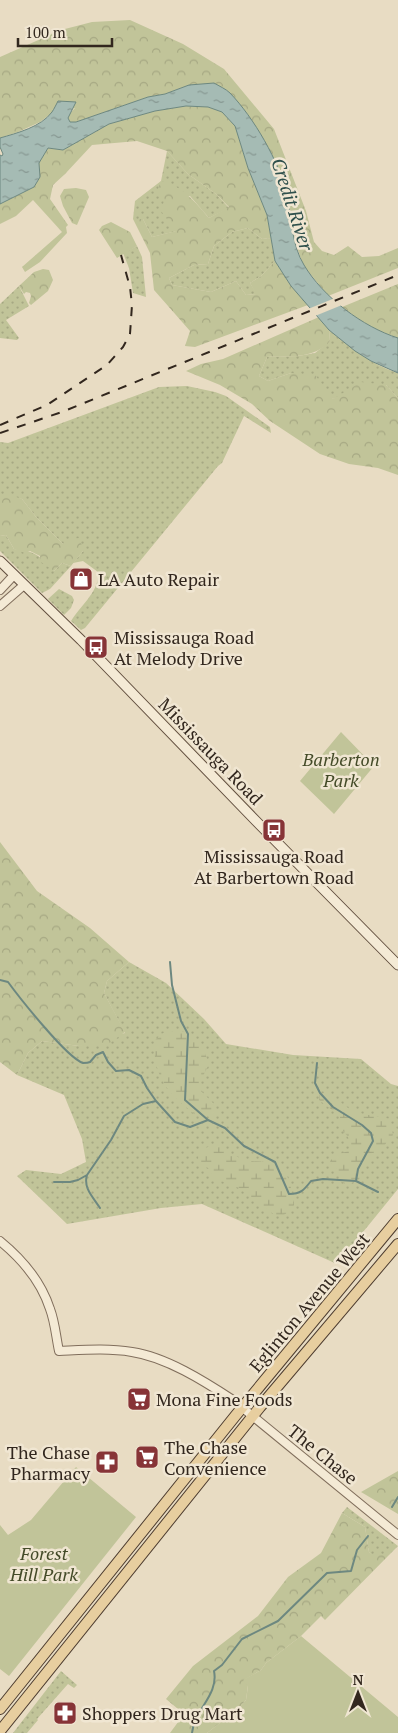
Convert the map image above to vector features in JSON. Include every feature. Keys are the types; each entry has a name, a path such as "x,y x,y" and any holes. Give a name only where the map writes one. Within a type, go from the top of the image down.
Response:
{"main road":[{"name":"Mississauga Road","path":"0,561 81,640 256,822 398,965"},
{"name":"Eglinton Avenue West","path":"0,1709 242,1407 398,1220"},
{"name":"Eglinton Avenue West","path":"0,1730 253,1416 398,1244"}],"street":[{"path":"0,590 14,576"},
{"path":"0,606 24,585"},
{"name":"The Chase","path":"0,1241 15,1254 35,1277 50,1307 59,1350 134,1352 163,1361 215,1388 242,1407 398,1535"}],"green space":[{"path":"130,20 183,44 224,69 274,129 306,211 314,242 322,251 334,255 348,246 362,257 379,256 398,248 398,268 328,296 303,265 297,247 286,192 252,122 189,85 76,122 70,122 68,118 75,108 52,113 40,122 0,138 0,57 61,30 92,22"},
{"path":"186,106 208,107 222,112 235,126 248,168 267,215 271,238 262,239 248,228 232,232 214,246 208,264 194,265 169,278 172,285 211,292 236,281 246,295 256,294 250,283 261,276 275,261 291,286 308,305 195,347 185,346 190,331 154,290 150,253 133,219 143,219 152,237 176,231 161,211 164,201 157,192 161,181 176,186 194,201 209,218 229,207 216,194 188,174 167,151 137,141 92,145 53,185 50,199 68,225 66,227 67,233 40,262 25,272 22,267 62,232 33,200 16,216 0,224 0,204 34,187 40,177 39,163 48,148 63,150 109,124 155,111"},
{"path":"167,151 188,174 216,194 229,208 209,218 190,196 164,201 177,231 152,237 143,219 133,219 135,201 161,181"},
{"path":"76,188 86,190 89,197 77,225 72,223 60,196 64,189"},
{"path":"111,222 130,232 137,246 117,258 99,230 102,226"},
{"path":"248,228 262,239 271,238 275,261 261,276 250,283 257,294 246,295 236,281 211,292 172,285 169,278 194,265 208,264 214,246 232,232"},
{"path":"137,246 142,257 146,297 133,293 129,268 123,253"},
{"path":"43,269 49,270 53,280 48,291 31,305 29,303 30,293 26,292 24,294 19,286 34,272"},
{"path":"398,284 398,338 368,325 342,307"},
{"path":"19,286 29,306 6,320 19,338 17,340 0,338 0,304"},
{"path":"319,317 329,330 330,341 324,347 309,354 267,357 259,376 268,381 291,373 315,375 333,399 361,382 386,385 398,398 398,475 378,468 349,464 320,454 270,421 252,404 220,385 186,371 201,364 223,359"},
{"path":"329,330 370,360 398,373 398,398 386,385 333,399 291,373 268,381 259,376 267,357 298,356 315,353 330,341"},
{"path":"187,386 226,396 270,427 271,433 244,416 222,463 85,628 81,630 71,621 93,592 98,579 98,572 83,561 73,563 83,551 63,544 36,517 22,499 0,496 0,442 8,443 159,387"},
{"path":"7,494 22,499 36,517 63,544 71,539 80,538 83,551 71,566 62,563 54,571 41,562 40,556 30,551 25,553 14,549 6,535 0,536 0,496"},
{"path":"6,535 14,549 28,551 37,555 54,571 62,563 71,566 50,589 42,593 0,551 0,536"},
{"path":"59,589 72,596 74,600 71,608 64,615 48,599"},
{"name":"Barberton Park","path":"341,732 374,766 334,814 300,781"},
{"path":"0,842 37,891 90,928 129,962 107,981 104,993 125,1032 107,1045 79,1046 42,1041 28,1053 17,1075 0,1062"},
{"path":"129,962 166,983 204,1019 226,1044 293,1055 361,1059 391,1084 398,1086 398,1189 337,1264 202,1204 161,1208 67,1224 17,1176 26,1170 61,1174 86,1162 82,1139 64,1095 17,1075 28,1053 42,1041 79,1046 125,1033 104,993 107,981"},
{"path":"179,1030 199,1042 204,1051 209,1064 199,1084 202,1092 214,1104 214,1114 197,1116 178,1100 160,1076 154,1041 163,1033"},
{"path":"326,1092 354,1111 390,1119 393,1135 365,1163 359,1180 346,1185 340,1180 338,1170 330,1161 335,1156 350,1150 351,1145 346,1134 335,1122 340,1119 340,1116 319,1100 319,1095"},
{"path":"216,1144 221,1145 227,1153 244,1161 272,1162 285,1171 290,1183 294,1205 292,1210 282,1216 276,1216 239,1188 214,1178 211,1169 200,1165 198,1157 201,1151"},
{"name":"Forest Hill Park","path":"76,1467 136,1517 9,1676 0,1669 0,1525 8,1535 31,1520"},
{"path":"398,1471 398,1514 361,1492"},
{"path":"347,1507 398,1546 389,1555 372,1556 369,1552 365,1527 342,1513"},
{"path":"342,1513 365,1527 369,1552 372,1555 389,1555 325,1620 321,1616 301,1636 266,1663 261,1670 244,1680 248,1685 246,1700 238,1709 207,1733 170,1733 184,1714 166,1699 193,1666 258,1616 288,1577 321,1553"},
{"path":"301,1636 398,1717 398,1733 207,1733 238,1709 246,1700 248,1686 243,1680 261,1670 266,1663"},
{"path":"61,1671 77,1685 74,1688 68,1684 27,1733 13,1733"}],"water":[{"name":"Credit River","path":"214,83 228,92 239,103 272,154 287,195 294,240 304,265 322,288 345,309 358,319 398,338 398,373 371,361 329,330 291,286 275,261 267,215 248,168 235,126 222,112 208,107 186,106 155,111 109,124 63,150 48,148 39,163 40,177 34,187 0,204 0,155 2,156 3,154 0,147 0,138 28,129 42,122 52,112 58,101 76,102 68,118 70,122 76,122 189,85"}],"pier":[{"path":"335,298 342,305 315,316 308,309"}],"waterway":[{"path":"170,962 172,985 181,1021 188,1034 185,1100 208,1120"},
{"path":"0,980 8,982 44,1026 76,1059 83,1063 88,1063 96,1055 103,1052 108,1062 116,1071 129,1070 141,1076 156,1101 175,1122 190,1127 208,1120 225,1128 244,1146 275,1162 289,1194 302,1191 311,1181 323,1179 356,1181 378,1192"},
{"path":"317,1063 315,1083 320,1093 333,1107 362,1125 371,1133 373,1141 358,1169 356,1181"},
{"path":"54,1182 70,1182 87,1175 111,1140 124,1116 143,1104 156,1101"},
{"path":"87,1175 86,1184 100,1208"},
{"path":"392,1507 398,1497"},
{"path":"192,1733 197,1717 213,1688 215,1680 214,1671 222,1665 242,1639 278,1621 327,1573 351,1571 357,1550 368,1536"}],"railway":[{"path":"0,425 47,405 107,365 123,347 130,334 132,305 130,287 121,255"},
{"path":"0,433 62,412 398,275"}],"place":[{"name":"LA Auto Repair","path":"81,579"},
{"name":"Mississauga Road At Melody Drive","path":"96,647"},
{"name":"Mississauga Road At Barbertown Road","path":"274,830"},
{"name":"Mona Fine Foods","path":"139,1399"},
{"name":"The Chase Convenience","path":"147,1457"},
{"name":"The Chase Pharmacy","path":"107,1462"},
{"name":"Shoppers Drug Mart","path":"65,1713"}]}
